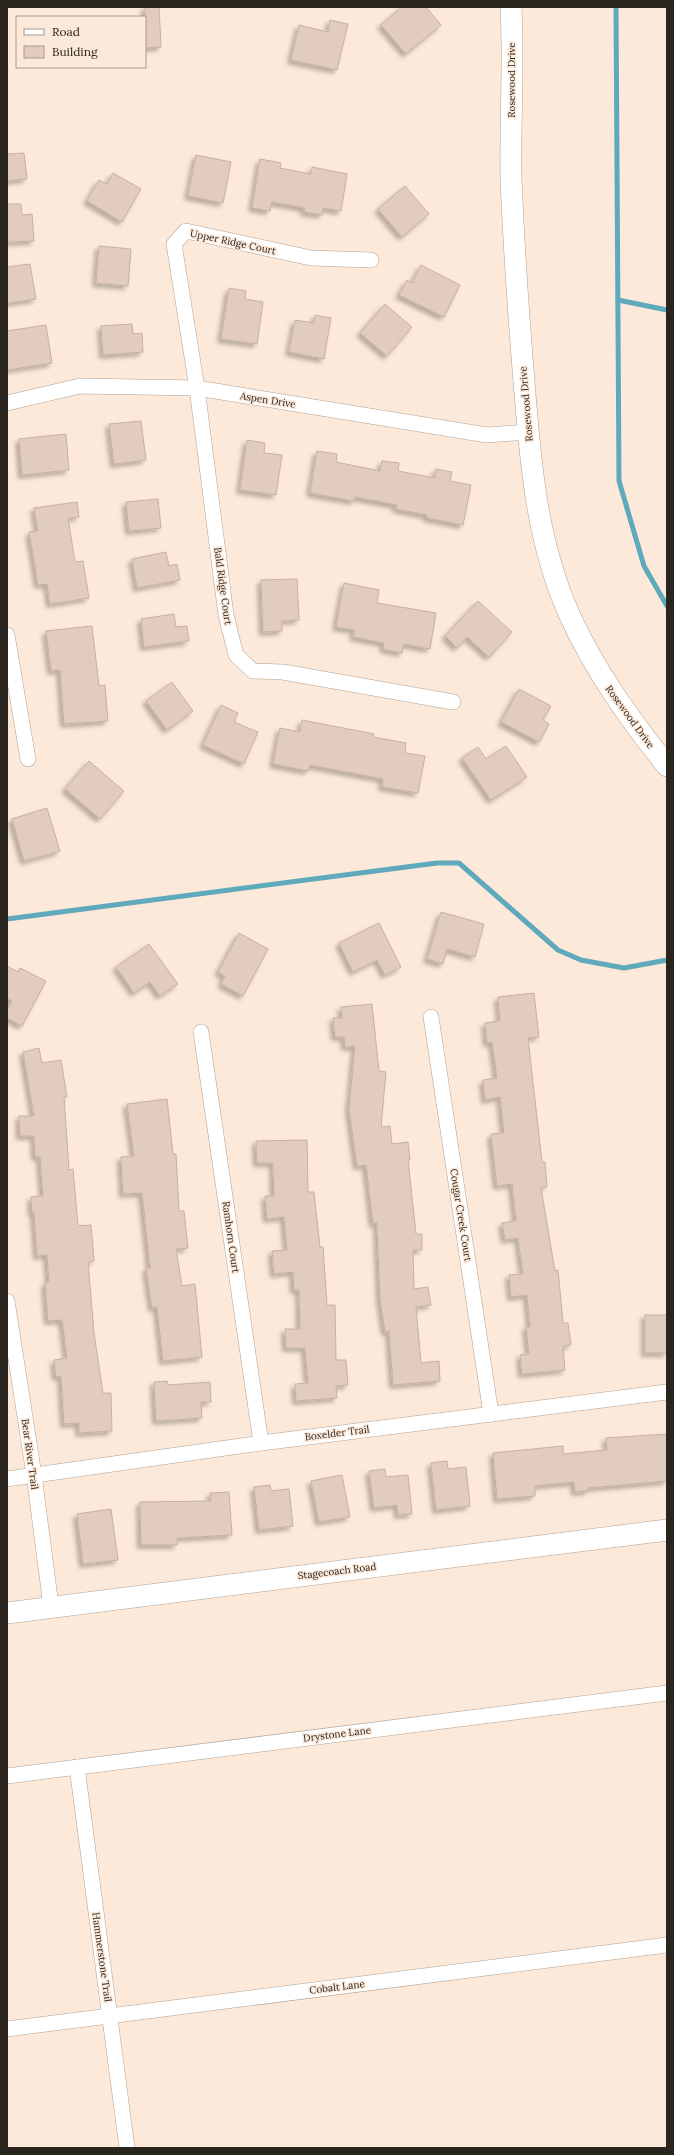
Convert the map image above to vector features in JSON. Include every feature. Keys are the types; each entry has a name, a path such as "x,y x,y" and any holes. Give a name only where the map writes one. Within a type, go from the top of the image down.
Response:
{"main road":[{"name":"Rosewood Drive","path":"511,7 511,177 518,302 534,491 547,554 569,614 597,671 623,710 667,766"},
{"name":"Stagecoach Road","path":"7,1613 51,1606 667,1530"}],"street":[{"name":"Upper Ridge Court","path":"197,388 174,244 186,231 310,258 371,260"},
{"name":"Aspen Drive","path":"7,403 80,386 197,388 487,435 528,432"},
{"name":"Bald Ridge Court","path":"197,388 226,615 236,655 253,671 283,672 453,702"},
{"path":"7,635 28,759"},
{"name":"Cougar Creek Court","path":"431,1017 491,1414"},
{"name":"Ramhorn Court","path":"201,1032 261,1443"},
{"name":"Bear River Trail","path":"7,1301 34,1475 51,1606"},
{"name":"Boxelder Trail","path":"7,1478 261,1443 667,1392"},
{"name":"Drystone Lane","path":"7,1776 667,1693"},
{"name":"Hammerstone Trail","path":"77,1767 127,2148"},
{"name":"Cobalt Lane","path":"7,2029 667,1945"}],"building":[{"path":"145,7 159,7 161,47 146,48"},
{"path":"402,7 426,7 441,25 406,54 381,25"},
{"path":"330,20 348,24 337,70 291,60 299,25 328,32"},
{"path":"24,153 27,179 7,181 7,154"},
{"path":"196,155 231,162 223,203 188,196"},
{"path":"260,159 281,163 280,168 311,174 312,167 347,174 341,211 323,208 322,215 304,212 305,208 272,202 270,211 252,208"},
{"path":"113,173 141,189 122,222 87,201 99,180 107,184"},
{"path":"405,186 429,214 402,237 378,209"},
{"path":"7,204 21,204 22,215 32,214 34,241 7,242"},
{"path":"99,246 131,249 128,286 96,283"},
{"path":"30,264 36,299 7,303 7,267"},
{"path":"421,265 460,285 444,317 399,295 407,280 412,283"},
{"path":"229,288 246,291 245,299 263,302 257,344 221,339"},
{"path":"385,304 412,327 387,356 360,333"},
{"path":"315,315 331,318 324,359 289,352 295,320 314,323"},
{"path":"132,324 133,334 142,333 143,352 103,355 101,326"},
{"path":"46,325 52,363 7,370 7,331"},
{"path":"141,421 146,460 114,464 109,424"},
{"path":"66,434 69,470 22,475 19,439"},
{"path":"247,440 265,443 264,453 282,455 276,495 240,490"},
{"path":"317,451 337,454 336,462 380,471 382,461 399,463 398,471 435,478 436,469 452,472 450,481 471,485 463,525 427,518 427,515 396,509 397,505 355,497 354,501 310,493"},
{"path":"158,499 161,528 129,531 126,502"},
{"path":"77,502 79,517 68,518 75,562 83,561 89,598 50,604 47,584 38,585 29,532 38,531 34,508"},
{"path":"166,552 169,566 177,564 180,580 137,588 132,559"},
{"path":"297,579 299,620 282,621 282,631 263,632 261,580"},
{"path":"344,583 379,590 377,603 436,613 430,649 404,644 402,653 383,649 384,643 353,637 355,630 336,627"},
{"path":"478,601 512,632 489,657 467,637 457,648 445,636"},
{"path":"174,614 176,627 187,626 189,641 144,647 141,619"},
{"path":"92,626 99,686 105,685 108,721 64,724 60,670 51,671 46,631"},
{"path":"172,682 193,711 167,730 146,701"},
{"path":"519,689 551,706 543,720 549,724 539,742 501,722"},
{"path":"221,705 238,713 234,722 258,732 244,764 203,745"},
{"path":"302,720 374,734 373,737 406,743 405,753 425,756 418,793 382,787 383,779 310,765 308,771 273,764 280,728 300,732"},
{"path":"506,746 527,777 491,800 462,758 478,747 486,759"},
{"path":"89,761 124,791 100,819 65,789"},
{"path":"47,808 60,851 24,861 12,819"},
{"path":"441,912 484,924 475,957 447,949 443,964 427,959"},
{"path":"379,923 401,967 385,975 377,960 353,972 339,943"},
{"path":"239,933 268,949 243,996 221,984 225,976 218,972"},
{"path":"149,944 178,984 160,996 150,982 134,993 116,967"},
{"path":"7,966 18,972 20,968 46,981 22,1026 7,1018 7,1011 12,1001 7,998"},
{"path":"534,993 539,1037 528,1038 542,1162 545,1162 547,1187 541,1188 555,1271 558,1270 563,1323 568,1323 571,1345 563,1346 565,1370 522,1374 520,1355 529,1354 526,1327 530,1327 527,1295 511,1297 509,1275 523,1274 518,1238 505,1240 502,1223 516,1221 512,1184 497,1186 491,1134 504,1133 500,1097 485,1100 483,1080 497,1078 492,1042 487,1043 485,1023 500,1021 498,997"},
{"path":"372,1004 379,1071 386,1072 381,1127 390,1126 392,1144 408,1142 410,1160 408,1160 416,1234 422,1234 422,1250 413,1250 414,1289 428,1287 431,1305 416,1307 421,1363 439,1361 440,1381 393,1385 389,1331 385,1332 380,1299 377,1223 373,1224 366,1165 357,1166 349,1109 355,1046 345,1047 344,1037 335,1037 333,1018 342,1018 341,1007"},
{"path":"39,1048 42,1063 61,1060 67,1097 64,1097 69,1170 73,1169 78,1226 91,1225 94,1261 88,1262 94,1333 103,1393 111,1393 112,1431 79,1433 79,1423 64,1424 61,1376 56,1377 54,1360 67,1358 62,1320 48,1321 45,1283 49,1282 47,1255 37,1256 34,1213 32,1213 31,1197 43,1196 40,1157 35,1157 34,1136 20,1136 19,1116 34,1116 23,1052"},
{"path":"167,1099 173,1154 176,1154 179,1211 184,1211 188,1248 176,1249 182,1286 195,1284 202,1357 163,1361 157,1307 152,1308 146,1268 150,1268 142,1193 123,1194 121,1157 134,1156 127,1104"},
{"path":"307,1140 308,1192 314,1192 320,1247 323,1247 327,1305 335,1305 336,1360 346,1360 348,1385 336,1386 337,1398 296,1401 295,1384 308,1383 305,1348 286,1348 285,1329 300,1329 299,1290 294,1290 293,1272 274,1274 272,1251 287,1250 284,1217 267,1219 265,1196 274,1196 273,1163 257,1163 256,1141"},
{"path":"645,1315 667,1315 667,1353 645,1353"},
{"path":"167,1381 168,1385 210,1382 211,1402 201,1402 202,1418 156,1421 154,1382"},
{"path":"667,1434 667,1481 588,1488 588,1491 575,1492 574,1482 535,1486 535,1496 497,1499 493,1453 563,1446 563,1454 607,1450 606,1438"},
{"path":"447,1461 448,1469 466,1467 470,1506 436,1510 431,1463"},
{"path":"385,1469 386,1477 408,1475 412,1514 398,1515 397,1505 374,1508 369,1471"},
{"path":"342,1475 350,1517 319,1522 311,1481"},
{"path":"270,1485 271,1491 289,1489 293,1526 259,1530 254,1487"},
{"path":"229,1492 232,1535 177,1538 177,1545 141,1545 140,1502 211,1501 210,1493"},
{"path":"111,1509 118,1560 83,1564 77,1514"}],"waterway":[{"path":"616,7 619,481 644,566 667,606"},
{"path":"618,300 667,310"},
{"path":"7,919 437,863 459,863 558,950 581,960 624,968 667,960"}]}
